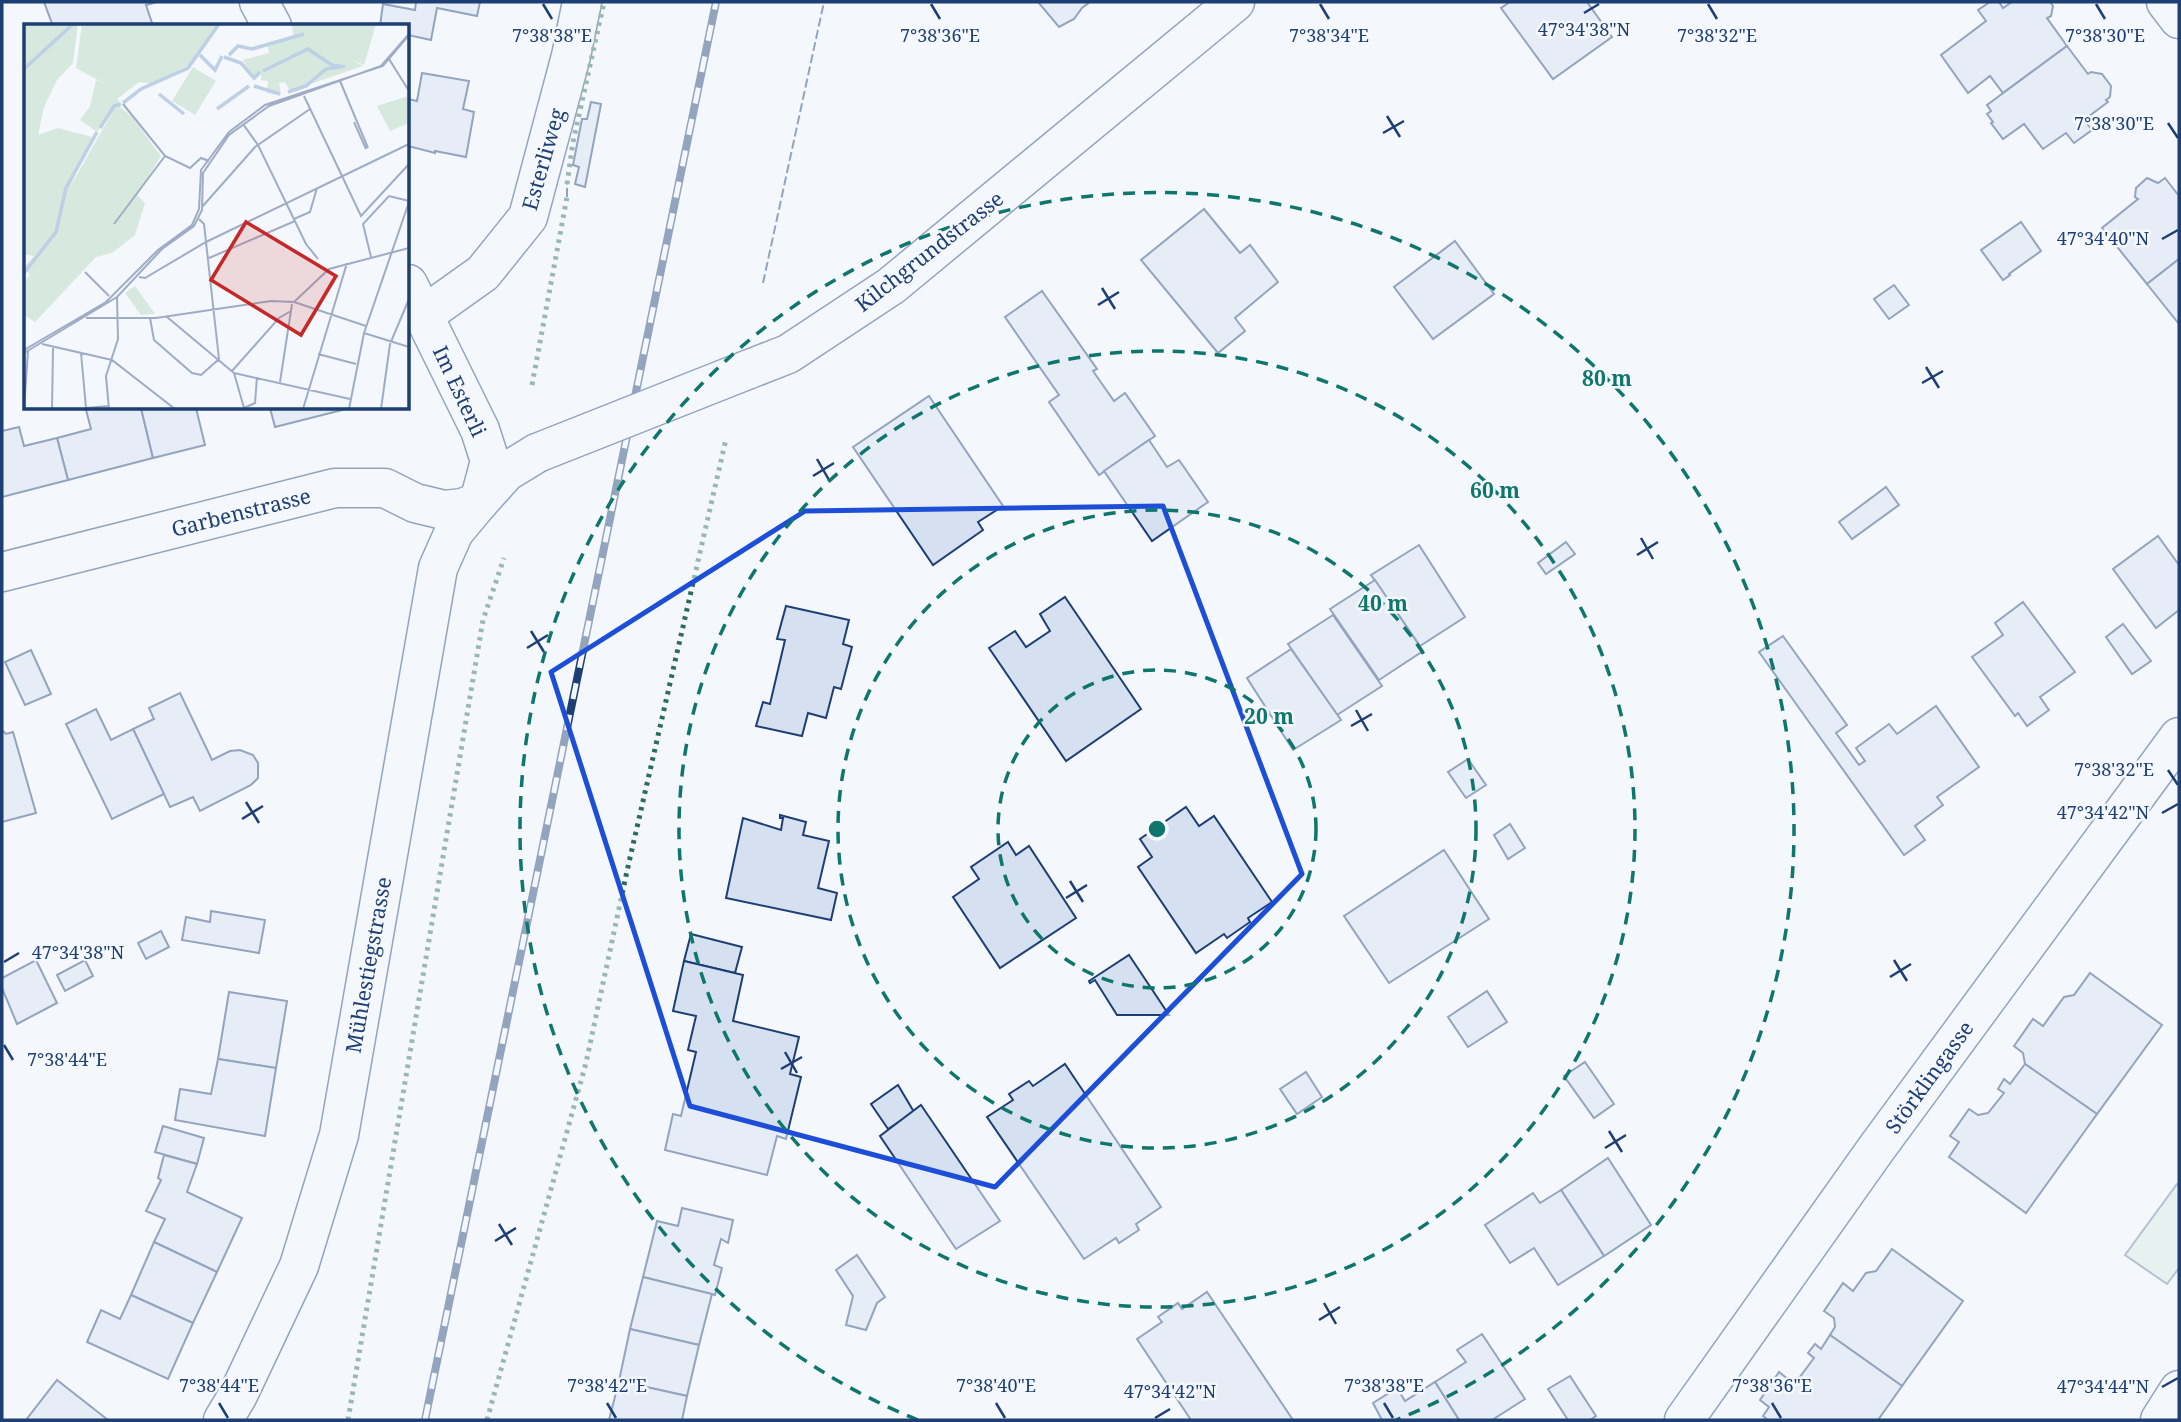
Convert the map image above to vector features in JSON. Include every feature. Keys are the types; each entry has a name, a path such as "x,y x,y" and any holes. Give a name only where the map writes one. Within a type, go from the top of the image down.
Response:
{"street":[{"path":"259,2 271,24"},
{"name":"Esterliweg","path":"416,299 483,273 528,217 571,56 582,2"},
{"name":"Kilchgrundstrasse","path":"479,502 506,472 537,453 788,354 891,286 1235,2"},
{"path":"2166,2 2179,19"},
{"name":"Im Esterli","path":"416,299 480,430 490,461 479,502"},
{"name":"Garbenstrasse","path":"2,572 335,488 385,488 415,503 444,510 479,502"},
{"name":"Mühlestiegstrasse","path":"223,1420 238,1395 299,1266 339,1135 438,568 454,532 479,502"},
{"name":"Störklingasse","path":"1684,1420 1876,1149 2179,737"},
{"path":"2160,1420 2179,1390"}],"highlighted area":[{"path":"1163,506 1302,874 995,1187 690,1106 551,672 805,511"}],"shaded area":[{"path":"2177,1184 2179,1268 2167,1284 2125,1255"}],"building":[{"path":"44,2 157,2 146,5 152,24 52,24"},
{"path":"416,2 480,2 477,16 437,8 431,40 410,35 410,24 380,24 383,4 415,10"},
{"path":"1038,2 1090,2 1074,19 1059,27"},
{"path":"1510,2 1587,2 1612,37 1553,79 1501,8"},
{"path":"1990,2 1999,2 2003,8 2012,2 2050,2 2053,6 2051,16 2047,18 2067,46 2003,93 1990,76 1968,93 1941,55 1986,21 1978,10"},
{"path":"2067,46 2088,74 2102,74 2111,86 2110,97 2106,100 2108,102 2084,120 2092,130 2074,143 2066,133 2043,149 2024,124 2003,139 1991,123 1993,122 1987,114 1991,111 1987,105"},
{"path":"422,73 469,81 463,109 474,112 466,157 410,147 410,99 417,101"},
{"path":"591,102 601,104 585,187 575,184 579,167 573,165 582,119 587,119"},
{"path":"2147,178 2158,183 2165,178 2179,196 2179,259 2147,284 2102,228 2138,199 2135,197 2136,188"},
{"path":"1204,209 1240,253 1250,245 1278,282 1235,318 1245,331 1218,353 1141,260"},
{"path":"2021,222 2041,251 2003,280 1981,250"},
{"path":"1455,241 1494,294 1433,339 1394,287"},
{"path":"2179,259 2179,324 2147,284"},
{"path":"1894,285 1909,305 1889,319 1874,299"},
{"path":"1042,291 1097,369 1093,371 1114,401 1125,393 1155,436 1099,475 1049,402 1059,395 1005,317"},
{"path":"929,396 1003,506 978,522 983,530 933,565 853,447"},
{"path":"86,410 141,410 153,458 68,480 57,438 91,429"},
{"path":"141,410 196,410 205,445 153,458"},
{"path":"271,410 342,410 275,427"},
{"path":"19,427 24,446 57,438 68,480 2,497 2,431"},
{"path":"1149,440 1167,467 1179,460 1208,502 1152,541 1104,471"},
{"path":"1886,487 1899,505 1852,539 1839,522"},
{"path":"2158,536 2179,565 2179,610 2156,628 2113,569"},
{"path":"1566,542 1575,554 1546,574 1538,563"},
{"path":"1419,545 1465,617 1420,646 1371,575"},
{"path":"1375,580 1423,651 1379,680 1330,609"},
{"path":"1065,597 1141,709 1066,761 989,648 1015,631 1026,647 1050,631 1040,614"},
{"path":"2023,602 2075,672 2040,697 2049,710 2027,726 2018,713 2015,716 1972,657 2003,635 1995,623"},
{"path":"786,606 849,620 843,644 852,647 841,689 834,687 826,718 808,713 802,736 756,726 763,702 770,704 785,640 777,639"},
{"path":"1333,615 1382,686 1337,715 1288,644"},
{"path":"2123,624 2151,661 2132,674 2106,637"},
{"path":"1783,636 1847,725 1836,733 1859,765 1865,761 1856,748 1889,724 1897,734 1936,706 1979,767 1937,797 1943,805 1915,826 1925,840 1904,855 1759,652"},
{"path":"1291,649 1341,720 1293,750 1247,678"},
{"path":"31,650 51,694 25,705 5,662"},
{"path":"180,693 212,760 230,751 240,750 253,755 258,763 258,778 251,785 200,811 193,797 170,807 133,729 154,719 149,708"},
{"path":"96,709 111,740 133,729 164,794 112,819 66,724"},
{"path":"2,730 6,734 13,732 36,813 2,822"},
{"path":"1468,759 1486,785 1466,798 1448,772"},
{"path":"1186,807 1199,826 1214,816 1272,902 1248,918 1250,922 1227,938 1224,934 1196,953 1138,867 1152,857 1140,839"},
{"path":"780,815 806,822 803,835 829,841 818,888 837,893 831,920 726,898 743,818 781,830 783,818 780,818"},
{"path":"1510,824 1525,848 1508,859 1494,835"},
{"path":"1008,842 1016,855 1029,846 1076,918 1000,968 953,897 979,879 971,867"},
{"path":"1444,850 1489,919 1389,983 1344,916"},
{"path":"211,911 265,920 259,953 182,940 186,917 210,922"},
{"path":"161,931 169,947 146,959 138,943"},
{"path":"691,934 742,947 735,973 684,961"},
{"path":"1129,955 1169,1015 1117,1015 1095,980 1090,983 1089,981"},
{"path":"36,960 57,1003 17,1024 2,988 2,978"},
{"path":"85,960 93,976 65,991 57,975"},
{"path":"684,961 743,975 733,1021 799,1037 790,1074 801,1077 786,1139 777,1136 767,1175 665,1150 673,1114 681,1116 696,1052 688,1050 696,1016 673,1011"},
{"path":"2090,973 2162,1025 2097,1114 2025,1064 2023,1053 2014,1046 2033,1019 2043,1026 2064,997 2074,995"},
{"path":"1487,991 1507,1022 1468,1047 1448,1017"},
{"path":"229,992 287,1001 276,1068 218,1059"},
{"path":"218,1059 276,1068 265,1136 175,1120 180,1089 211,1094"},
{"path":"1585,1062 1614,1104 1594,1118 1564,1076"},
{"path":"1065,1064 1161,1207 1136,1224 1139,1230 1119,1243 1116,1238 1084,1259 987,1117 1013,1100 1009,1094 1029,1081 1033,1086"},
{"path":"2025,1064 2097,1114 2026,1213 1949,1157 1959,1142 1950,1136 1969,1109 1978,1115 1988,1113 2004,1093 1998,1089 2004,1079 2010,1084"},
{"path":"1306,1072 1322,1097 1297,1114 1280,1089"},
{"path":"898,1085 914,1112 888,1129 871,1104"},
{"path":"921,1105 1000,1221 956,1249 880,1136"},
{"path":"163,1126 204,1138 197,1164 155,1152"},
{"path":"164,1155 197,1164 187,1192 242,1218 217,1272 154,1242 165,1219 146,1211 161,1180 158,1178"},
{"path":"1608,1158 1651,1225 1604,1256 1561,1190"},
{"path":"1561,1190 1604,1256 1558,1285 1534,1248 1510,1263 1485,1225 1533,1193 1540,1203"},
{"path":"682,1208 733,1220 728,1243 721,1239 714,1265 722,1268 715,1295 643,1277 657,1221 678,1226"},
{"path":"154,1242 217,1272 193,1323 131,1295"},
{"path":"1892,1249 1963,1301 1902,1386 1830,1335 1835,1327 1834,1318 1824,1311 1843,1283 1853,1291 1866,1273 1876,1271"},
{"path":"857,1255 885,1297 877,1303 866,1330 846,1325 853,1296 836,1270"},
{"path":"643,1277 712,1294 699,1345 630,1329"},
{"path":"1207,1292 1293,1420 1191,1420 1137,1339 1162,1322 1158,1317 1178,1303 1182,1309"},
{"path":"131,1295 193,1323 168,1379 87,1342 101,1310 120,1319"},
{"path":"630,1329 699,1345 687,1396 619,1381"},
{"path":"1482,1334 1525,1399 1492,1420 1459,1420 1435,1382 1466,1362 1457,1350"},
{"path":"1830,1335 1902,1386 1878,1420 1768,1420 1763,1416 1769,1407 1760,1400 1779,1372 1789,1380 1799,1378 1814,1358 1808,1353 1815,1344 1821,1349"},
{"path":"1570,1376 1596,1416 1590,1420 1568,1420 1548,1389"},
{"path":"57,1380 108,1420 26,1420"},
{"path":"619,1381 687,1396 682,1420 609,1420"},
{"path":"1435,1382 1459,1420 1382,1420 1373,1403 1397,1388 1405,1401"}],"railway":[{"path":"425,1420 716,2"}],"hedge":[{"path":"567,184 573,142 604,2"},
{"path":"532,385 567,197"},
{"path":"487,1420 586,1063 726,439"},
{"path":"348,1420 483,620 504,558"}],"fence":[{"path":"763,283 824,2"},
{"path":"567,184 567,197"}]}
